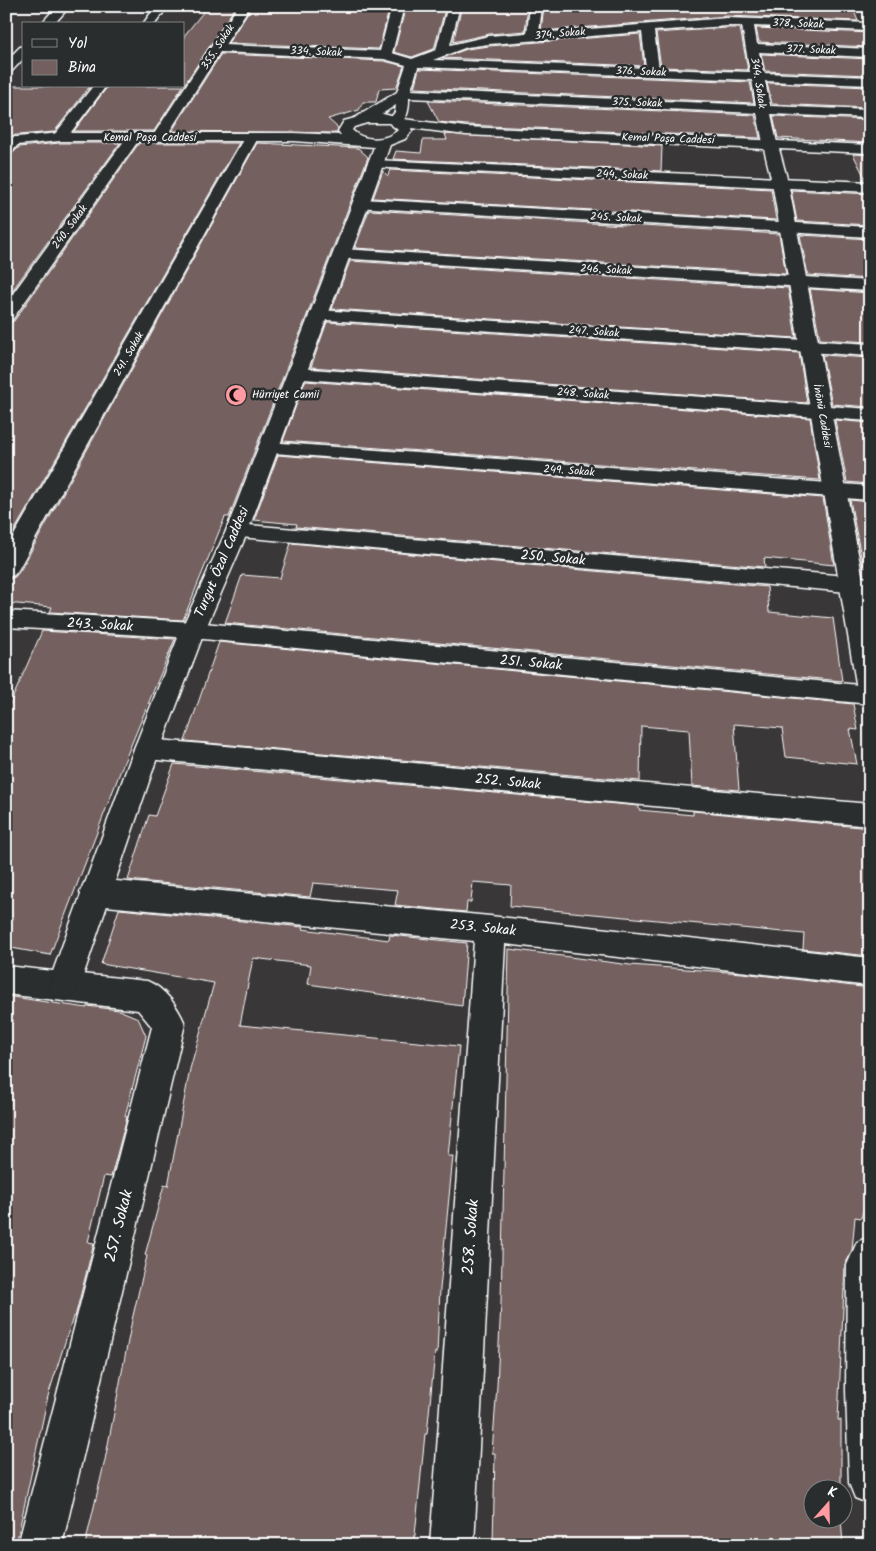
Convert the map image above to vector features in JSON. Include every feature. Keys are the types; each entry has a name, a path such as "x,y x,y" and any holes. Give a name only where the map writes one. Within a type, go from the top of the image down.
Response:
{"street":[{"path":"50,22 64,6"},
{"path":"150,22 162,6"},
{"name":"355. Sokak","path":"159,138 244,6"},
{"path":"385,55 398,6"},
{"path":"442,52 454,6"},
{"path":"533,37 536,6"},
{"path":"725,6 727,22"},
{"path":"625,14 627,29"},
{"name":"374. Sokak","path":"413,63 464,44 727,22"},
{"name":"378. Sokak","path":"727,22 870,27"},
{"name":"344. Sokak","path":"747,22 770,143"},
{"path":"648,28 653,72"},
{"name":"334. Sokak","path":"218,48 385,55 413,63"},
{"name":"377. Sokak","path":"753,48 870,53"},
{"path":"6,69 22,52"},
{"path":"358,140 345,131 353,123 366,118 403,94 413,63"},
{"name":"376. Sokak","path":"413,63 870,81"},
{"path":"60,137 98,88"},
{"name":"375. Sokak","path":"403,94 870,114"},
{"name":"Turgut Özal Caddesi","path":"64,985 95,892 147,749 193,630 237,531 361,204 374,164 396,130 402,112 403,94"},
{"path":"353,123 376,118 396,130"},
{"name":"Kemal Paşa Caddesi","path":"294,137 353,123"},
{"name":"Kemal Paşa Caddesi","path":"9,144 60,137 294,137 358,140 396,130 770,143 870,149"},
{"name":"240. Sokak","path":"6,316 134,137"},
{"name":"241. Sokak","path":"6,570 251,138"},
{"name":"İnönü Caddesi","path":"770,143 780,182 835,491 861,585 870,689"},
{"name":"244. Sokak","path":"374,164 870,187"},
{"name":"245. Sokak","path":"361,204 870,232"},
{"name":"246. Sokak","path":"342,254 870,286"},
{"name":"247. Sokak","path":"318,315 870,350"},
{"name":"248. Sokak","path":"297,374 870,415"},
{"name":"249. Sokak","path":"268,448 870,493"},
{"name":"250. Sokak","path":"237,531 861,585"},
{"name":"243. Sokak","path":"9,627 193,630"},
{"name":"251. Sokak","path":"193,630 870,695"},
{"name":"252. Sokak","path":"147,749 870,814"},
{"name":"253. Sokak","path":"95,892 490,929 870,972"},
{"name":"258. Sokak","path":"452,1545 490,929"},
{"path":"6,980 64,985"},
{"name":"257. Sokak","path":"40,1545 169,1024 147,996 64,985"},
{"path":"870,1255 866,1265 866,1390 870,1483"}],"building":[{"path":"208,6 236,6 185,83 185,35"},
{"path":"252,6 390,6 379,49 228,43"},
{"path":"406,6 446,6 434,49 412,57 394,52"},
{"path":"462,6 528,6 525,31 489,34 453,42"},
{"path":"544,6 852,6 858,21 727,16 541,31"},
{"path":"740,28 748,70 661,67 656,33"},
{"path":"756,28 870,33 870,47 759,42"},
{"path":"640,34 644,66 442,58 467,49 489,46"},
{"path":"221,54 384,61 404,66 396,88 379,89 376,102 363,102 359,110 328,119 338,128 337,133 172,131"},
{"path":"761,54 870,59 870,75 765,71"},
{"path":"419,69 750,82 754,103 414,88"},
{"path":"767,83 870,87 870,108 772,104"},
{"path":"6,86 22,86 22,88 88,88 54,132 6,136"},
{"path":"106,88 182,88 154,131 74,131"},
{"path":"428,101 755,115 760,138 466,125 439,122"},
{"path":"773,116 870,120 870,143 778,138"},
{"path":"445,134 662,146 661,171 393,159 396,151 421,153 423,140 447,140"},
{"path":"60,143 120,143 6,299 6,156 12,154 19,147"},
{"path":"139,143 239,143 6,545 6,323 14,321"},
{"path":"257,143 358,148 368,157 229,517 225,517 183,620 50,612 52,607 6,603 6,580 15,577 20,571"},
{"path":"853,154 870,155 870,180 866,180"},
{"path":"390,170 771,189 776,220 373,198 383,171 388,176"},
{"path":"791,190 870,194 870,225 797,221"},
{"path":"369,210 779,234 786,274 355,248"},
{"path":"800,235 870,239 870,279 808,275"},
{"path":"350,261 788,288 796,338 332,309"},
{"path":"810,289 870,293 870,342 820,339"},
{"path":"327,322 799,353 807,403 311,367"},
{"path":"822,355 870,358 870,407 832,404"},
{"path":"305,381 810,418 820,480 283,441"},
{"path":"835,420 870,423 870,484 847,482"},
{"path":"278,455 823,498 834,565 764,558 765,567 296,527 297,524 254,520"},
{"path":"850,500 870,502 870,568 863,567"},
{"path":"291,543 767,587 769,612 833,618 842,681 225,623 242,575 280,578"},
{"path":"42,631 175,639 124,762 50,955 6,947 6,713"},
{"path":"219,642 853,704 858,730 850,729 857,764 786,757 782,728 734,724 739,790 692,786 689,730 641,726 640,781 185,741"},
{"path":"174,764 639,806 639,810 693,815 693,811 870,828 870,956 803,949 804,934 510,906 511,885 473,882 471,902 467,902 466,912 395,905 398,890 313,883 310,897 128,880 149,815 155,816"},
{"path":"119,909 303,927 302,929 389,940 390,935 467,943 462,1006 308,984 311,965 253,958 240,1025 459,1046 448,1156 453,1156 440,1289 437,1353 435,1352 427,1434 425,1434 414,1545 85,1545 105,1460 132,1320 147,1256 145,1255 164,1185 168,1186 190,1069 214,983 101,964"},
{"path":"509,949 630,965 742,973 870,988 870,1189 861,1218 855,1217 852,1250 845,1265 838,1420 841,1420 841,1478 804,1478 804,1528 842,1528 843,1545 493,1545 495,1453 492,1453 501,1302"},
{"path":"6,996 87,1008 87,1006 119,1010 138,1018 146,1036 111,1177 104,1176 88,1242 94,1243 75,1317 73,1317 48,1396 16,1544 6,1543"}],"place":[{"name":"Hürriyet Camii","path":"236,395"}]}
